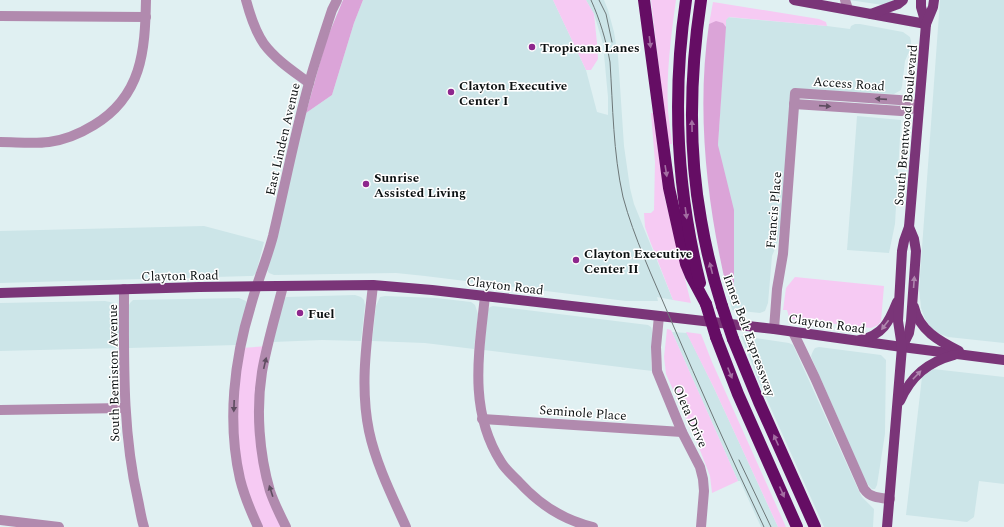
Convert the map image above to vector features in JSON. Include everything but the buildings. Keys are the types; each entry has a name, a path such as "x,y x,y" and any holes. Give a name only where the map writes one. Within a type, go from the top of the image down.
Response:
{"highway":[{"path":"645,1 669,188 686,264 706,304"},
{"path":"686,3 680,56 678,115 680,152 690,234 706,304 716,337 738,394 798,527"},
{"name":"Inner Belt Expressway","path":"701,5 693,77 692,121 694,166 701,221 714,279 733,339 756,396 815,527"}],"main road":[{"path":"794,0 847,5 870,14 926,24"},
{"path":"870,14 898,4 903,0"},
{"name":"South Brentwood Boulevard","path":"921,0 921,7 926,24"},
{"name":"South Brentwood Boulevard","path":"890,527 890,499 902,347 898,321 902,252 904,240 909,227 926,24 933,7 934,0"},
{"name":"South Brentwood Boulevard","path":"902,347 909,333 916,251 914,239 909,227"},
{"name":"Clayton Road","path":"0,293 257,286 373,286 432,290 774,329 1004,360"},
{"path":"857,341 874,335 881,330 887,323 900,295"},
{"path":"912,302 916,315 923,327 946,345 966,355"},
{"path":"897,408 907,386 922,369 943,358 954,355 966,355"}],"street":[{"path":"0,142 49,142 68,137 84,131 100,122 114,110 128,93 138,71 144,47 146,0"},
{"path":"246,0 252,20 264,43 282,64 309,83"},
{"name":"East Linden Avenue","path":"258,527 250,510 240,478 235,446 234,392 250,306 272,238 309,83 332,10 337,0"},
{"path":"0,16 146,17"},
{"name":"Access Road","path":"795,93 899,100 906,101 919,107"},
{"name":"Francis Place","path":"774,329 777,289 783,254 795,93"},
{"name":"Access Road","path":"794,104 900,111 919,107"},
{"path":"283,286 262,372 259,423 261,447 270,490 286,527"},
{"path":"373,286 365,354 366,407 369,430 376,457 406,527"},
{"name":"South Bemiston Avenue","path":"124,289 125,408 130,460 142,525"},
{"path":"485,296 478,369 478,390 482,419 488,436 501,462 530,494 565,518 592,527"},
{"name":"Oleta Drive","path":"659,316 656,347 657,371 682,432 700,467 704,491 701,527"},
{"path":"793,332 864,489 873,497 890,499"},
{"path":"0,410 125,408"},
{"name":"Seminole Place","path":"482,419 682,432"},
{"path":"0,520 59,527"}],"shaded area":[{"path":"343,0 363,0 354,23 332,95 306,113 326,41"},
{"path":"363,0 553,0 586,70 597,112 608,115 608,97 603,44 594,14 586,0 604,0 614,32 618,56 624,146 630,188 634,204 673,300 657,297 658,301 626,301 396,273 274,275 269,273 267,270 306,113 332,95 354,23"},
{"path":"553,0 586,0 594,14 598,59 591,70 586,70"},
{"path":"651,0 676,0 668,69 668,111 672,144 668,144"},
{"path":"849,0 896,0 883,5"},
{"path":"940,0 1004,0 1004,343 948,337 940,334 931,328 925,319 921,308 919,289"},
{"path":"713,2 819,19 826,22 827,26 729,17 726,20 726,27 723,23 717,22 709,24"},
{"path":"726,17 850,29 851,26 855,24 860,24 903,32 910,37 911,41 911,47 905,61 901,90 894,94 791,89 785,204 777,244 772,256 768,303 765,311 760,313 732,310 727,290 730,292 718,145"},
{"path":"716,21 723,23 726,27 718,145 734,210 733,292 729,292 727,290 720,257 709,191 706,158 704,124 705,57 709,24"},
{"path":"651,113 653,113 665,199 691,303 673,300 645,227 644,213 651,213 654,210 655,162"},
{"path":"857,116 901,120 895,224 889,253 847,250"},
{"path":"204,226 264,242 256,273 253,276 0,283 0,231"},
{"path":"795,277 884,286 881,321 878,325 871,328 792,319 789,317 787,310 783,310 786,288"},
{"path":"355,295 364,300 365,305 361,341 322,340 273,342 284,299 286,297"},
{"path":"380,297 436,298 471,302 475,305 478,314 474,349 425,343 372,341 376,306"},
{"path":"239,298 246,301 247,304 237,345 129,348 128,307 133,300"},
{"path":"105,301 115,303 118,307 120,348 0,351 0,303"},
{"path":"493,306 648,325 651,327 653,334 651,362 652,371 484,350 488,310"},
{"path":"667,329 671,330 672,332 738,481 712,493 710,476 698,445 666,374 664,357"},
{"path":"672,332 687,333 778,527 761,527 740,481 738,481"},
{"path":"686,332 701,334 712,362 786,527 778,527 714,388"},
{"path":"741,336 789,343 793,345 858,489 862,497 874,509 873,527 824,527 759,382"},
{"path":"268,346 262,372 261,447 286,527 258,527 235,446 241,348"},
{"path":"819,347 881,355 886,360 885,434 877,485 875,489 872,489 866,482 812,359 811,356 813,351 815,348"},
{"path":"933,369 1004,377 1004,484 979,481 974,517 967,522 906,515 922,377"}],"tram line":[{"path":"591,0 607,46 610,62 617,163 627,212 644,258 681,344 764,527"},
{"path":"599,0 606,14 612,42"},
{"path":"739,460 771,527"}],"place":[{"name":"Tropicana Lanes","path":"532,47"},
{"name":"Clayton Executive Center I","path":"451,92"},
{"name":"Sunrise Assisted Living","path":"366,184"},
{"name":"Clayton Executive Center II","path":"576,260"},
{"name":"Fuel","path":"300,313"}]}
